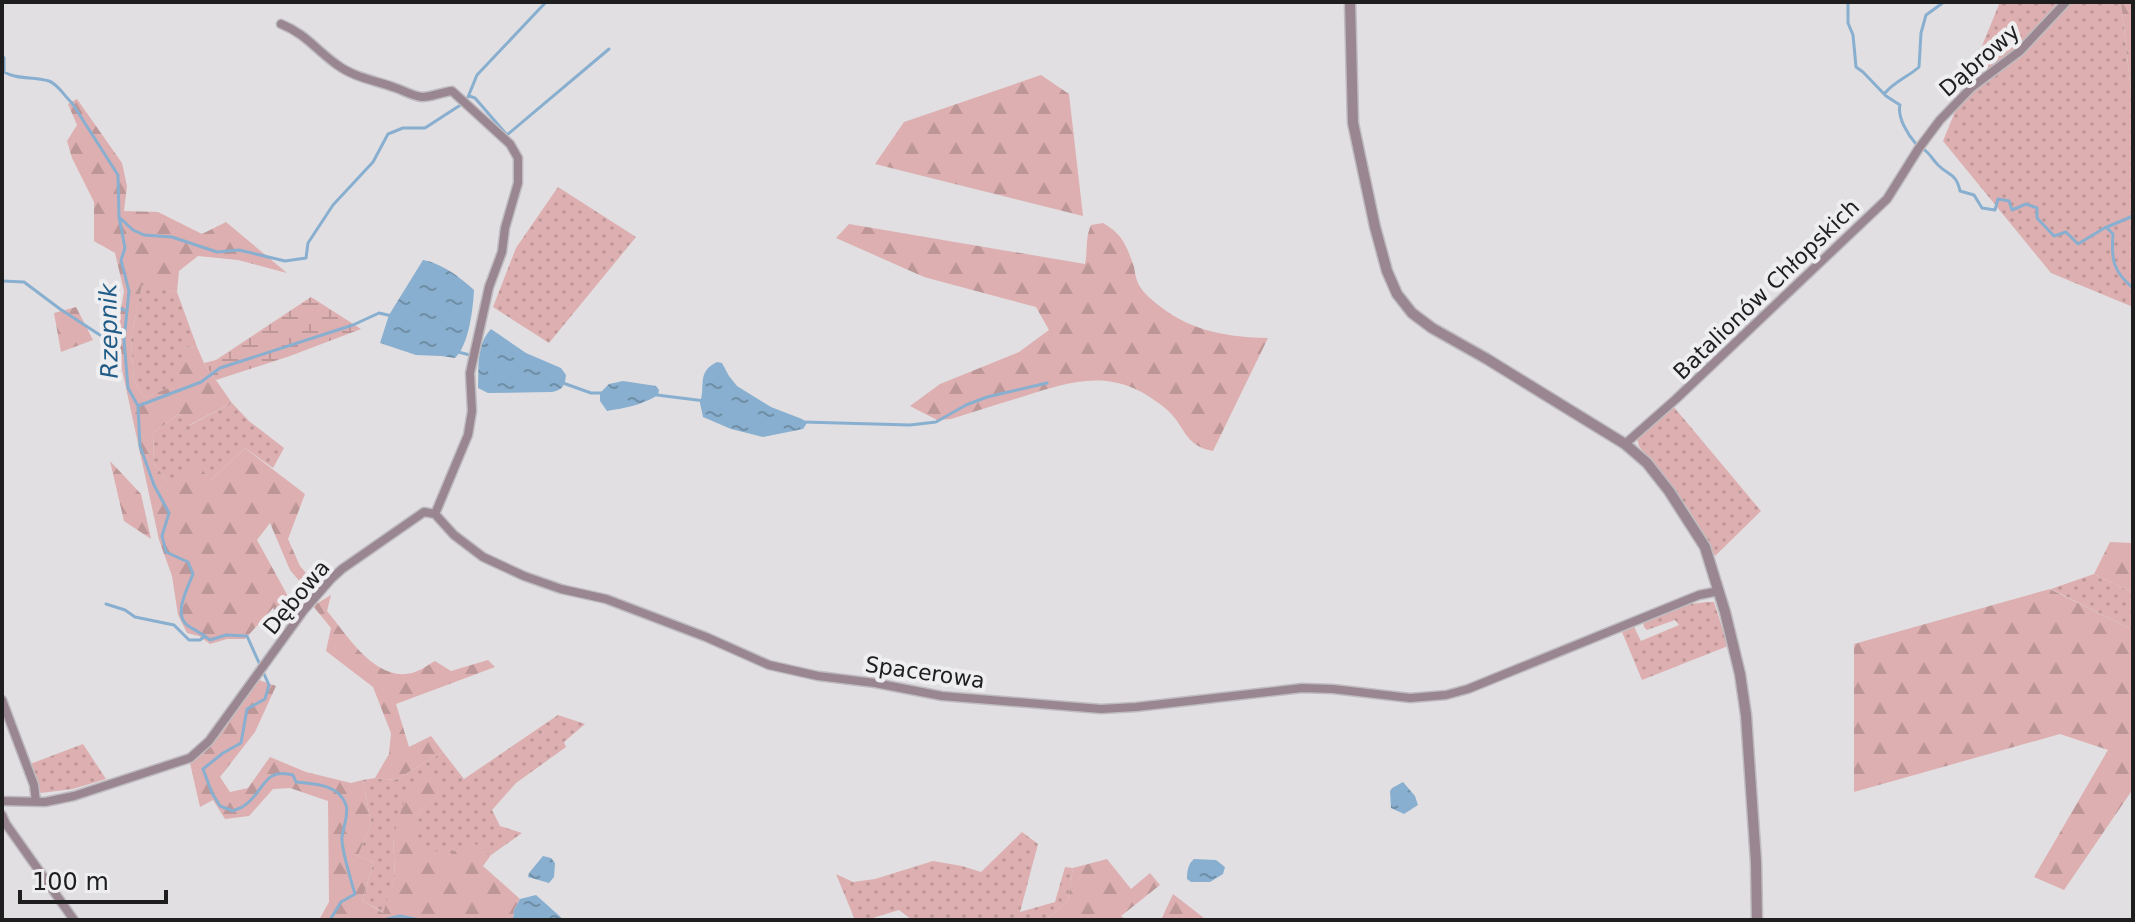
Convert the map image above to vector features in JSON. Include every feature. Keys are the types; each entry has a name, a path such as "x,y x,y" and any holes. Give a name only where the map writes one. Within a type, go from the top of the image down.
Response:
{"street":[{"path":"1350,2 1353,123 1375,227 1397,294 1420,320 1625,444 1647,463 1705,547 1735,653 1746,715 1757,920"},
{"name":"Dąbrowy","path":"1919,148 1940,120 1972,87 2020,51 2066,2"},
{"path":"281,24 297,31 337,65 357,76 415,96 426,97 452,91 510,144 518,158 518,183 505,228 502,252 489,287 470,373 472,411 468,435 435,514"},
{"name":"Batalionów Chłopskich","path":"1625,444 1887,199 1919,148"},
{"name":"Dębowa","path":"2,801 36,802 74,796 190,758 209,741 304,610 331,579 424,512 435,514"},
{"name":"Spacerowa","path":"435,514 454,535 483,557 524,576 561,589 606,599 769,665 942,696 1101,709 1302,688 1410,698 1446,695 1468,689 1718,587"},
{"path":"2,700 34,785 36,802"},
{"path":"2,815 74,920"}],"green space":[{"path":"2000,2 2121,2 2133,109 2133,307 2051,273 1943,141"},
{"path":"2121,2 2133,2 2133,109"},
{"path":"1041,75 1069,94 1083,216 875,164 904,122"},
{"path":"77,99 122,163 127,186 124,211 158,212 202,234 226,222 287,273 238,260 198,256 179,271 177,292 142,285 131,339 134,381 144,398 176,385 168,369 186,362 181,348 197,347 204,363 232,403 189,425 179,414 153,433 154,464 168,482 195,462 211,480 245,448 305,494 288,539 300,566 317,586 311,595 290,570 270,523 257,540 295,609 285,622 273,608 245,639 227,639 210,644 199,636 187,633 178,615 172,576 159,540 116,342 124,291 115,253 94,241 94,202 67,141 77,125 68,104"},
{"path":"558,187 636,237 549,343 493,307 516,248"},
{"path":"1103,223 1123,242 1139,285 1161,307 1186,322 1212,332 1268,338 1213,451 1195,444 1172,414 1146,395 1110,382 1092,381 1055,387 951,419 937,420 910,406 940,384 1019,352 1049,330 1036,307 924,277 836,238 849,224 1085,264 1091,225"},
{"path":"142,284 177,292 197,347 182,348 186,362 177,385 144,398 134,381 131,339"},
{"path":"311,297 361,329 216,380 204,363 216,360"},
{"path":"76,307 93,340 61,352 54,313"},
{"path":"232,403 249,421 284,448 273,468 245,448 211,480 168,482 154,464 153,433 179,414 190,425"},
{"path":"1673,406 1761,511 1715,556 1689,510 1639,446 1637,438"},
{"path":"110,461 141,494 151,539 124,521"},
{"path":"2110,542 2133,543 2133,593 2094,574"},
{"path":"2094,574 2133,593 2133,630 2051,589"},
{"path":"2050,589 2133,630 2133,789 2064,890 2034,877 2108,750 2060,734 1854,792 1854,644"},
{"path":"331,595 327,611 353,644 386,671 412,673 435,661 451,671 488,660 495,667 396,704 409,747 431,736 443,752 395,780 375,778 389,754 391,733 373,687 326,651 331,628 313,606"},
{"path":"1714,602 1728,646 1642,680 1622,632 1634,627 1641,641 1679,625 1675,620 1647,630 1643,621 1691,604"},
{"path":"259,680 276,686 255,732 220,777 230,792 248,788 270,757 306,772 351,783 363,780 371,823 358,856 374,862 362,900 383,913 395,876 393,837 408,789 431,775 446,785 420,811 414,843 449,856 468,839 491,855 483,866 520,899 513,920 319,920 329,902 328,801 290,788 273,789 249,816 225,819 213,800 200,807 190,763 204,753"},
{"path":"558,715 585,724 564,742 566,747 516,783 492,810 500,826 522,833 491,855 468,840 449,857 413,843 420,811 445,785 393,837 395,876 384,913 362,900 374,862 358,856 371,823 363,780 395,780 443,752 464,779"},
{"path":"83,744 106,779 73,789 41,793 30,764"},
{"path":"1022,832 1038,844 1020,912 1055,902 1065,867 1073,868 1068,901 1046,920 912,920 899,910 866,920 855,920 836,874 853,882 875,879 933,861 981,872"},
{"path":"1107,859 1131,889 1150,873 1160,885 1121,916 1126,920 1046,920 1068,901 1073,868"},
{"path":"1173,894 1204,918 1203,920 1161,920"}],"water":[{"path":"423,260 450,271 474,290 467,336 455,358 416,355 380,343 389,315"},
{"path":"491,329 526,353 561,368 566,375 562,387 552,392 488,393 478,388 481,349"},
{"path":"717,362 722,363 737,386 771,407 802,419 807,423 803,429 763,437 731,429 703,417 700,403 704,375"},
{"path":"623,381 656,386 658,395 640,404 607,411 600,401 600,393 609,384"},
{"path":"1403,782 1415,796 1418,805 1404,814 1391,808 1390,791"},
{"path":"543,856 555,863 554,877 549,883 528,877"},
{"path":"1194,859 1216,860 1225,867 1223,874 1210,882 1191,882 1187,879 1187,873"},
{"path":"536,895 564,920 513,920 520,899"}],"waterway":[{"name":"Rzepnik","path":"468,97 477,75 546,2"},
{"path":"1848,2 1848,23 1853,35 1856,67 1900,105 1902,120 1916,144"},
{"path":"1885,93 1919,67 1921,33 1926,15 1944,2"},
{"path":"469,96 475,98 507,135 609,49"},
{"path":"2,55 4,72 49,81 72,103 118,175 119,216"},
{"name":"Rzepnik","path":"330,920 341,902 355,894 342,842 347,813 343,798 332,789 296,782 293,775 283,773 270,777 252,799 233,811 220,806 203,769 241,743 247,709 265,699 269,685 247,636 226,635 210,640 187,625 181,614 193,574 188,562 166,552 162,536 169,513 154,485 140,446 138,406 128,388 124,340 129,291 121,260 125,248 119,217 144,235 172,237 217,252 239,250 285,261 306,258 308,243 333,205 373,162 388,134 403,128 425,128 462,104"},
{"path":"1923,149 1954,178 1960,191 1974,195 1982,208 1995,210 1998,199 2009,201 2012,210 2026,204 2037,208 2037,218 2054,236 2066,232 2078,244 2106,227 2113,234 2112,251 2117,270 2133,288"},
{"path":"2107,227 2133,216"},
{"path":"2,281 24,282 103,337 116,307 124,310"},
{"path":"138,406 201,382 220,368 353,325 379,313 392,316"},
{"path":"458,352 470,355"},
{"path":"563,383 591,393 602,393"},
{"path":"803,422 910,425 936,422 987,397 1047,383"},
{"path":"657,395 705,401"},
{"path":"106,604 135,617 174,625 189,640 200,640 205,636"},
{"path":"383,920 400,916 420,920"}]}
